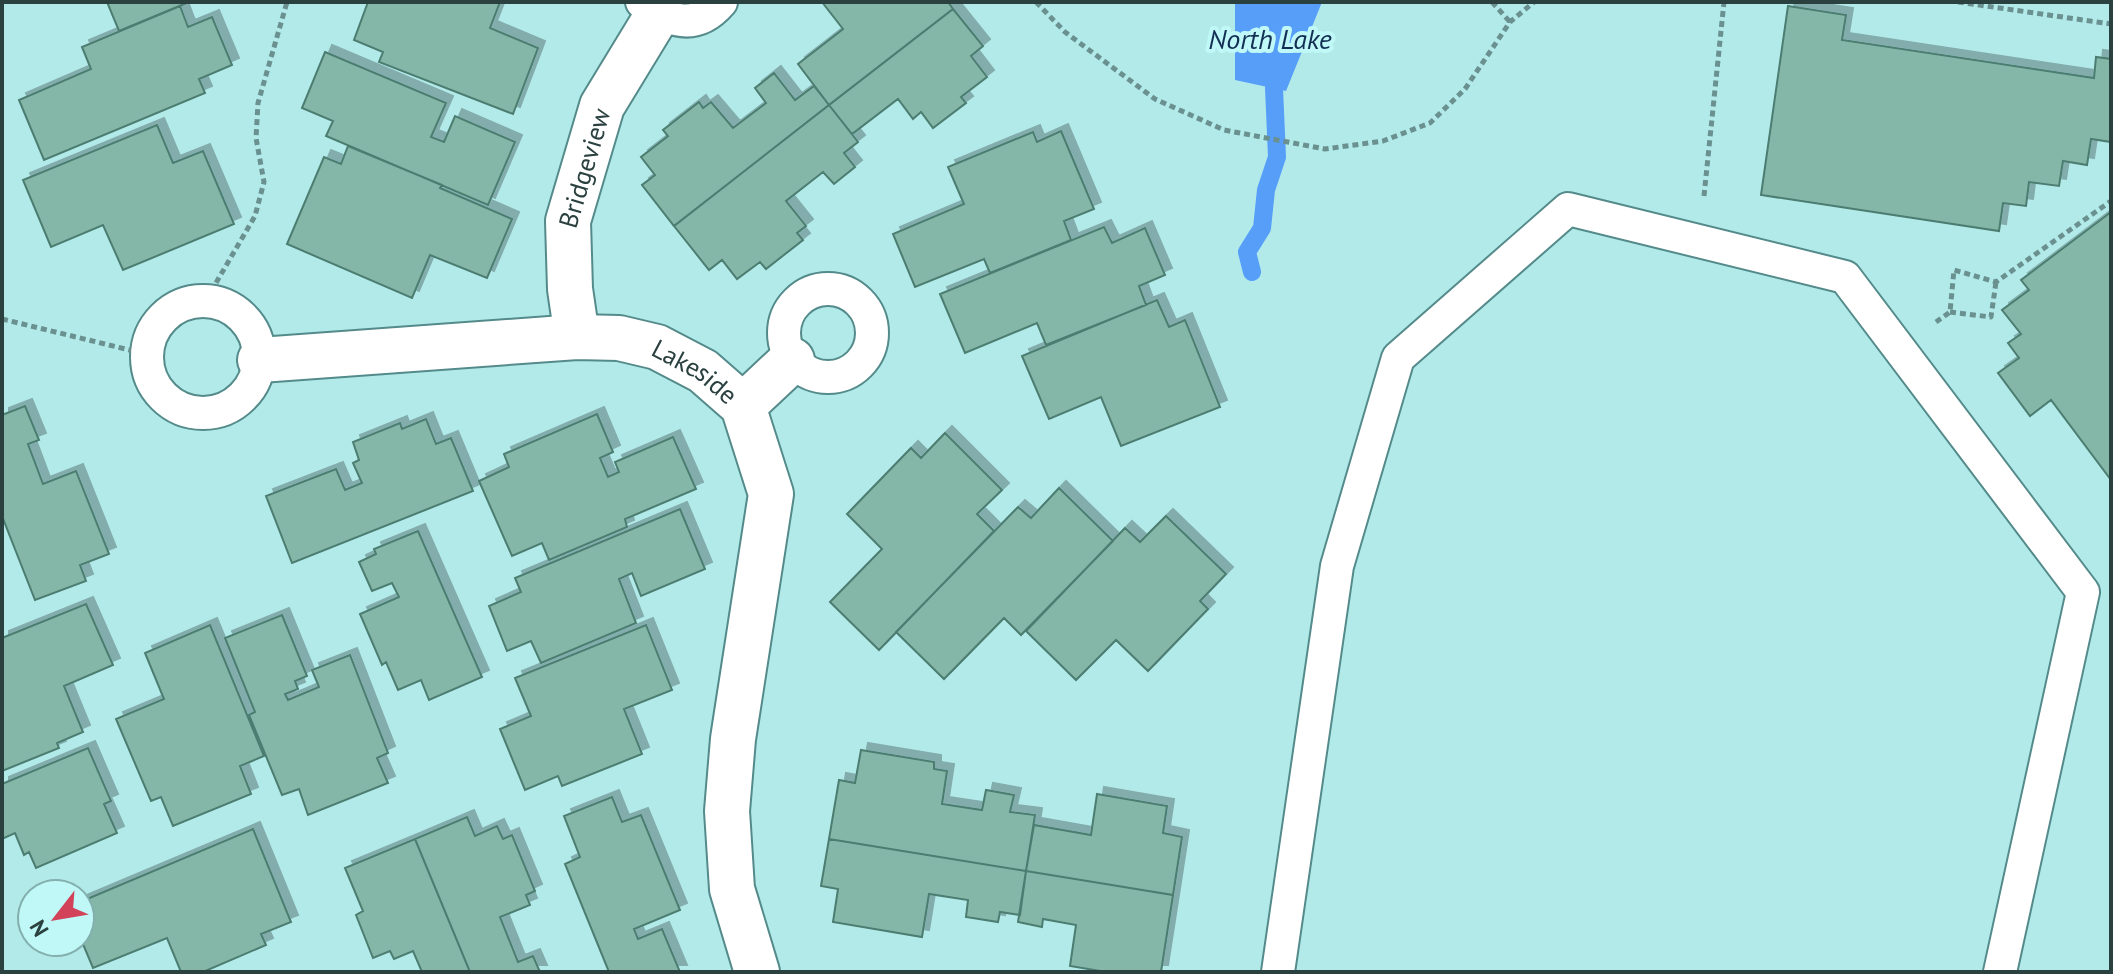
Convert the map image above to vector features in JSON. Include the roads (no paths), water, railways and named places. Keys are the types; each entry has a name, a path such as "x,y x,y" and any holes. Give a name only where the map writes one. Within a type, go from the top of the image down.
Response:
{"street":[{"name":"Bridgeview","path":"577,337 570,289 568,221 602,106 650,8"},
{"name":"Lakeside","path":"260,360 577,337 619,338 657,347 703,371 743,406 771,494 733,739 727,811 732,889 757,972"},
{"path":"743,406 792,360"}],"lane":[{"name":"Bridgeview","path":"650,8 675,21 695,20 714,10 721,2"},
{"path":"1278,972 1337,566 1398,358 1568,209 1845,277 2097,597 2000,972"},
{"path":"206,300 227,306 245,319 256,338 260,360 255,381 242,398 223,411 201,414 179,408 161,395 150,376 146,354 153,333 165,315 184,304 206,300"}],"water":[{"name":"North Lake","path":"1235,2 1322,2 1286,91 1235,80"}],"waterway":[{"path":"1252,272 1247,252 1262,228 1266,190 1277,157 1274,88"}]}
